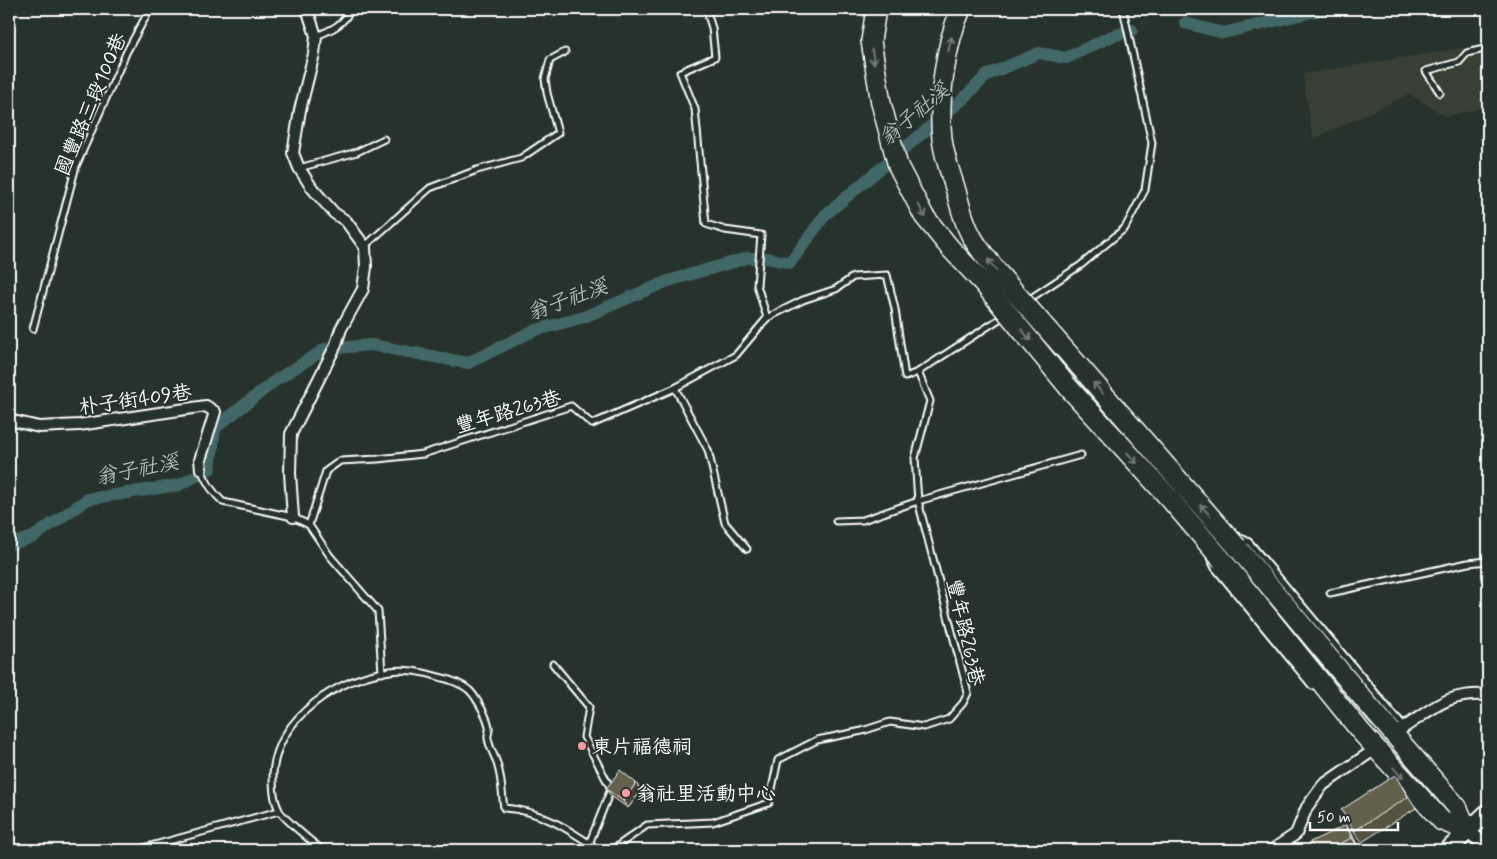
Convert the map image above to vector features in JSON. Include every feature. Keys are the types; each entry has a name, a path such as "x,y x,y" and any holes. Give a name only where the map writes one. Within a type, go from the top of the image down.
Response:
{"highway":[{"path":"876,9 871,41 884,116 898,166 924,216 950,248 983,283 1069,388 1218,553 1362,733 1442,822 1468,831"},
{"path":"961,9 948,49 942,97 942,139 945,156 972,238 999,274 1237,547 1365,701 1457,807 1468,831"}],"main road":[{"path":"1448,850 1488,812"}],"street":[{"path":"293,517 290,473 291,434 335,347 341,329 363,289 366,268 364,247 346,221 334,213 312,188 299,168 293,153 300,110 314,54 316,36 307,9"},
{"name":"朴子街409巷","path":"9,420 39,427 80,425 206,406 214,412 200,460 201,469"},
{"path":"1402,729 1448,699 1463,695 1488,695"},
{"path":"1272,850 1296,834 1306,807 1323,785 1366,750"},
{"path":"1468,831 1488,847"}],"lane":[{"name":"國豐路三段100巷","path":"33,329 76,166 127,51 150,9"},
{"path":"316,36 334,29 347,18 351,9"},
{"path":"706,9 712,28 715,57 680,72 695,109 706,224 725,230 761,235 757,285 767,318"},
{"path":"918,372 1081,265 1125,228 1145,190 1152,143 1123,9"},
{"path":"1440,93 1426,71 1459,62 1467,53 1488,48"},
{"path":"364,247 430,188 477,170 521,158 558,132 545,79 550,60 565,52"},
{"path":"299,168 357,152 384,139"},
{"name":"豐年路263巷","path":"309,525 326,470 340,461 423,454 571,406 592,424 675,388 736,355 767,318 803,300 836,289 853,277 887,275 895,309 905,378 918,372 930,401 915,458 918,501 968,693 963,703 949,719 924,727 890,722 862,731 817,740 778,760 769,802 714,822 647,825 612,850"},
{"path":"675,388 708,450 724,523 746,549"},
{"path":"836,521 863,520 918,501 1081,455"},
{"name":"朴子街409巷","path":"201,469 214,494 223,502 293,517 309,525"},
{"path":"309,525 330,556 378,611 382,673"},
{"path":"1219,540 1238,535 1248,542 1402,729"},
{"path":"1218,553 1211,551 1210,559 1215,568 1317,692"},
{"path":"1330,593 1488,560"},
{"path":"553,664 589,707 584,737 611,788 589,844"},
{"path":"323,850 279,811 274,795 274,760 279,745 288,730 300,716 317,702 342,686 366,676 392,671 429,674 447,679 469,690 482,709 489,727 488,738 499,768 504,808 516,809 558,824 599,850"},
{"path":"136,850 279,811"}],"shaded area":[{"path":"1488,44 1488,107 1446,116 1409,94 1313,139 1303,74"}],"building":[{"path":"620,770 636,783 623,801 606,789"},
{"path":"1395,775 1408,797 1354,831 1341,810"},
{"path":"1346,825 1352,838 1326,850 1314,850 1310,842"}],"waterway":[{"name":"翁子社溪","path":"1185,23 1223,33 1325,9"},
{"name":"翁子社溪","path":"9,545 33,537 88,499 179,485 210,469 215,428 276,380 325,349 371,345 468,363 533,331 584,317 668,281 747,258 767,258 790,263 825,215 962,100 987,75 1039,53 1066,58 1110,37 1132,30"}],"place":[{"name":"東片福德祠","path":"582,746"},
{"name":"翁社里活動中心","path":"626,793"}]}
